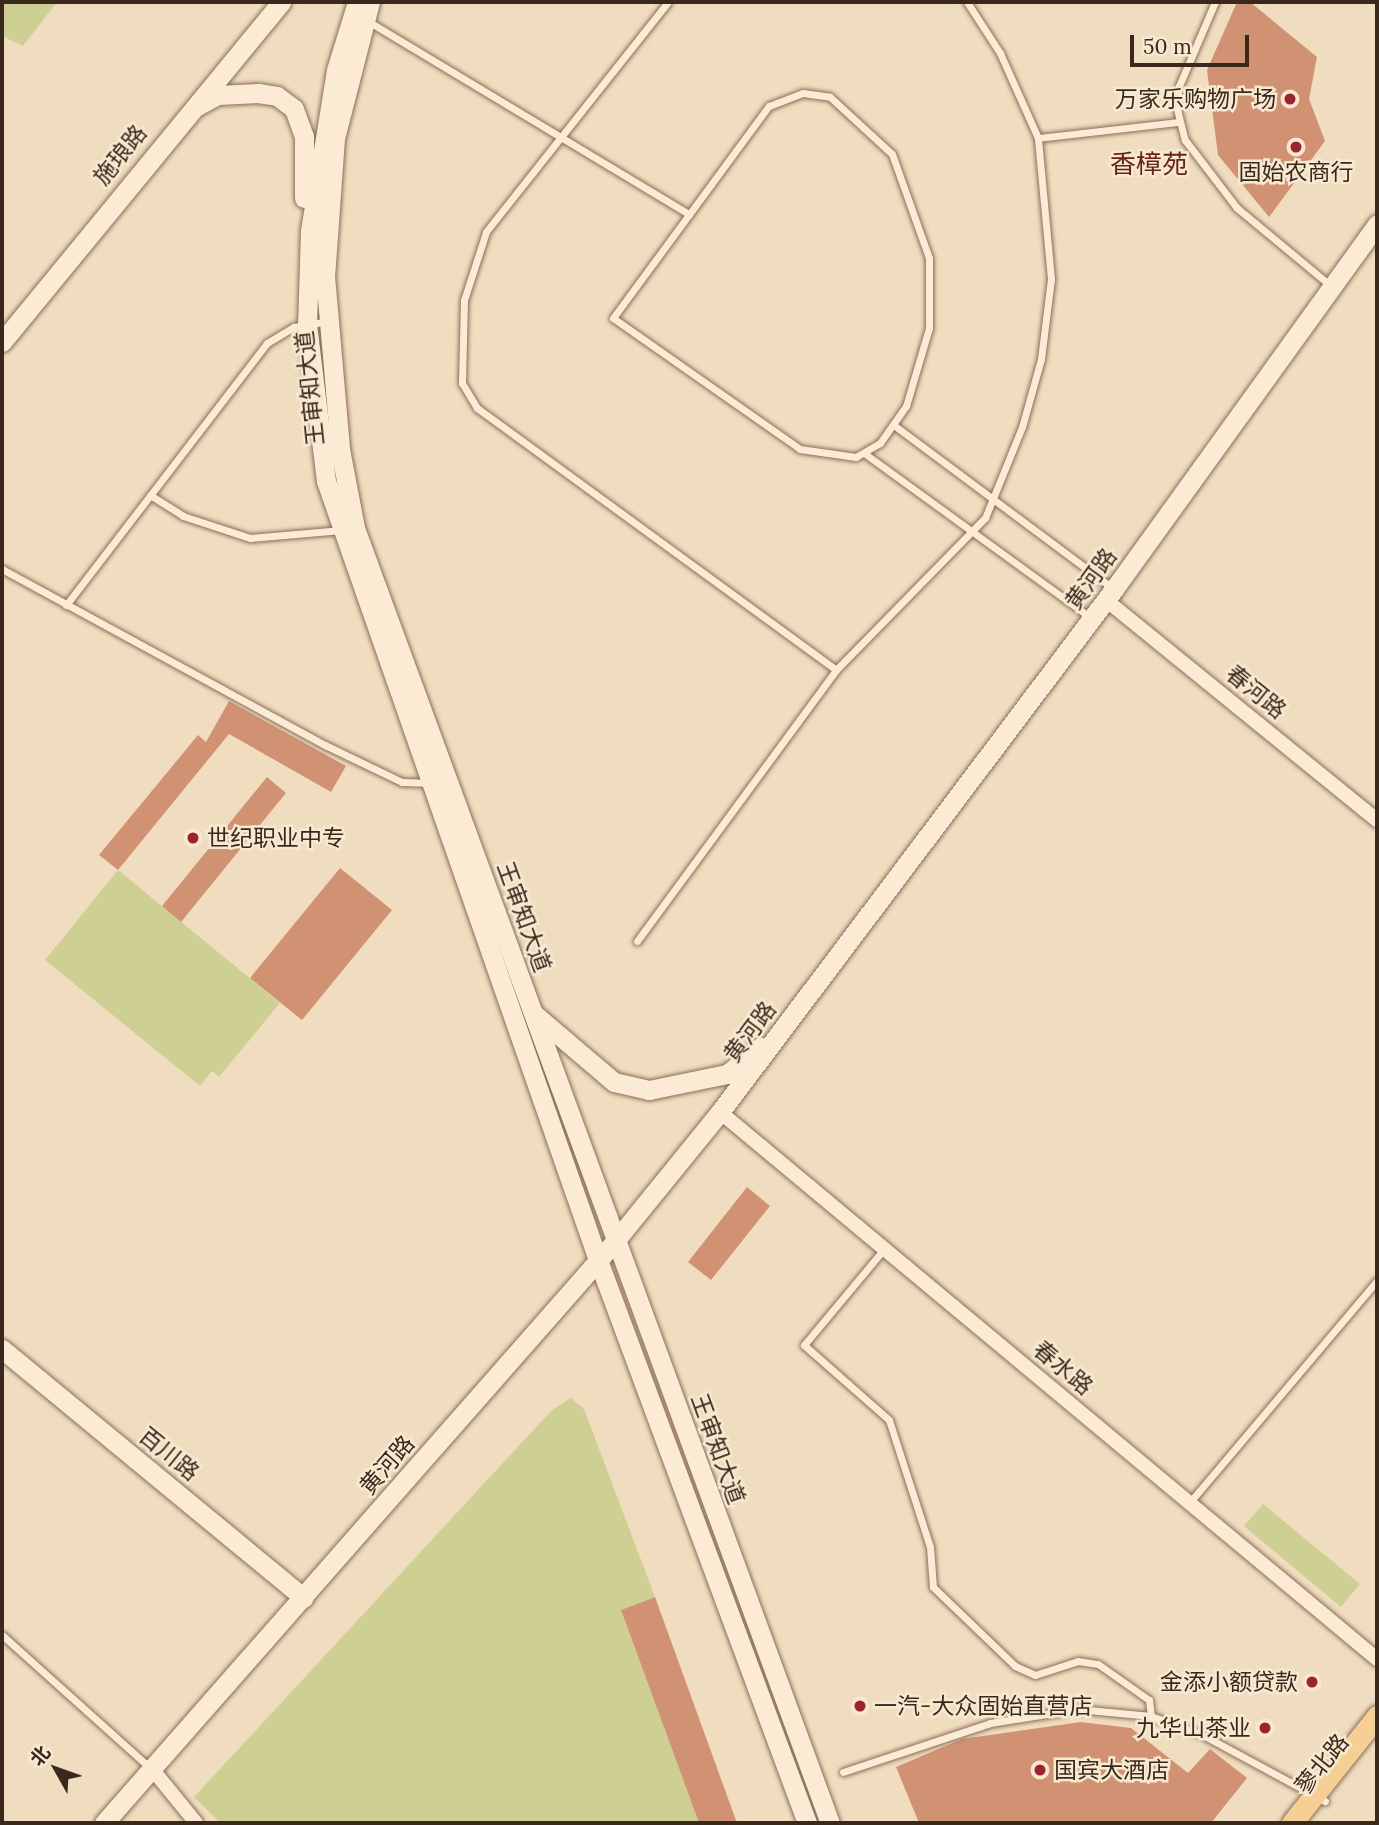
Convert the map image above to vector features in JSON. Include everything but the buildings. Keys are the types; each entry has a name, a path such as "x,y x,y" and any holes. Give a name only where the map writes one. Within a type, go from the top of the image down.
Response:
{"main road":[{"name":"施琅路","path":"2,331 270,2"},
{"name":"施琅路","path":"2,342 187,112 281,2"},
{"path":"325,276 310,231 336,70 357,2"},
{"name":"王审知大道","path":"368,11 335,138 325,276 347,529 441,784 533,1013 830,1823"},
{"path":"187,112 218,95 239,94 278,96 294,109 304,137 310,231 307,324 326,481 347,529"},
{"name":"黄河路","path":"104,1823 616,1240 720,1112 1110,594 1377,224"},
{"path":"441,784 598,1260 807,1823"},
{"path":"533,1013 614,1082 649,1090 687,1087 727,1074 785,1026"},
{"name":"百川路","path":"2,1349 304,1598"},
{"path":"1292,1823 1320,1798 1377,1716"},
{"name":"蓼北路","path":"1307,1823 1320,1798 1377,1738"}],"street":[{"name":"春河路","path":"1110,594 1377,820"},
{"name":"春水路","path":"720,1112 1377,1659"},
{"path":"153,1770 196,1823"}],"lane":[{"path":"668,2 485,232 464,300 462,383 477,408 836,670"},
{"path":"637,941 836,670 888,610 973,532 994,500 1041,359 1051,279 1038,138 1000,53 967,2"},
{"path":"1215,2 1180,86 1178,122 1211,179 1332,287"},
{"path":"368,11 689,214"},
{"path":"803,93 830,96 854,113 892,154 929,258 929,328 895,426 864,453 827,457 800,449 613,318 689,214 769,106 803,93"},
{"path":"1038,138 1178,122"},
{"path":"66,605 267,344 307,324 328,321"},
{"path":"895,426 994,500 1110,594"},
{"path":"864,453 1092,618"},
{"path":"150,495 183,516 250,538 347,529"},
{"path":"2,569 378,771 402,782 441,784"},
{"path":"884,1248 804,1345 889,1420 930,1547 933,1587 1015,1666 1035,1675 1078,1661 1098,1664 1149,1700 1151,1716"},
{"path":"1189,1503 1377,1281"},
{"path":"2,1635 153,1770"},
{"path":"843,1772 1038,1712 1151,1716 1214,1740 1320,1798"}],"green space":[{"path":"2,2 57,2 23,46 2,36"},
{"path":"118,870 280,1003 219,1077 212,1071 200,1086 45,960"},
{"path":"571,1398 584,1409 655,1597 621,1610 699,1823 220,1823 194,1797 551,1411"},
{"path":"1263,1504 1360,1584 1341,1607 1244,1526"}],"place":[{"name":"万家乐购物广场","path":"1290,99"},
{"name":"固始农商行","path":"1296,147"},
{"name":"世纪职业中专","path":"193,838"},
{"name":"金添小额贷款","path":"1312,1682"},
{"name":"一汽-大众固始直营店","path":"860,1706"},
{"name":"九华山茶业","path":"1265,1728"},
{"name":"国宾大酒店","path":"1040,1770"}],"district":[{"name":"香樟苑","path":"1149,164"}]}
